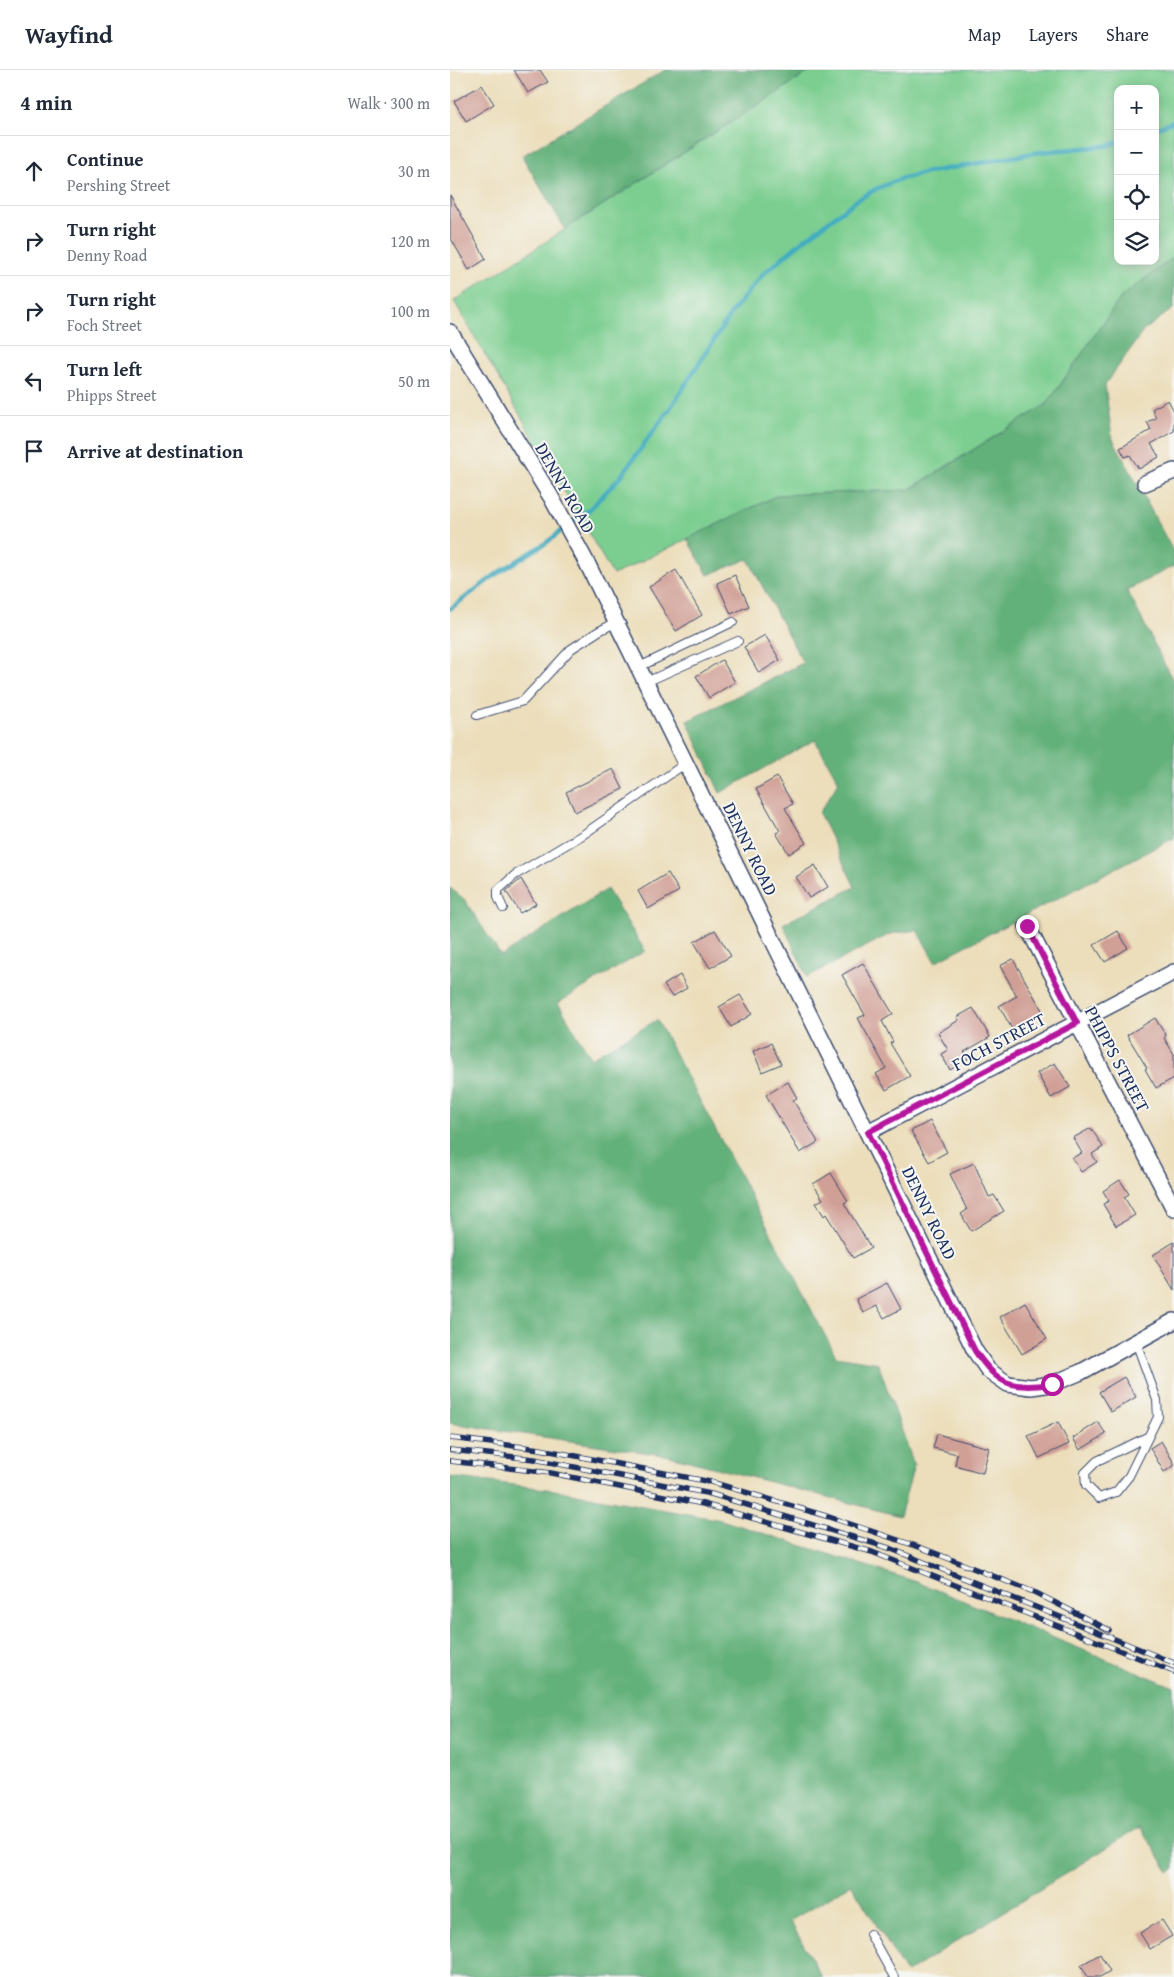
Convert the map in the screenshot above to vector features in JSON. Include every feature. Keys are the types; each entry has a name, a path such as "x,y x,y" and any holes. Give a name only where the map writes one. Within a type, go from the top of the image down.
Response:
{"street":[{"name":"DENNY ROAD","path":"450,332 551,497 617,622 975,1351 988,1370 1008,1384 1031,1387 1052,1384 1081,1372 1136,1342"},
{"path":"1145,484 1174,470"},
{"name":"PHIPPS STREET","path":"1027,926 1174,1209"},
{"name":"FOCH STREET","path":"868,1132 1174,972"},
{"path":"1136,1342 1174,1321"}],"lane":[{"path":"477,715 523,701 571,649 617,622"},
{"path":"639,667 733,622"},
{"path":"646,682 738,641"},
{"path":"503,908 498,897 498,890 514,875 584,834 686,763"},
{"path":"1136,1342 1157,1400 1158,1417 1129,1476 1116,1492 1099,1498 1086,1485 1085,1473 1096,1461 1147,1437"},
{"path":"870,1934 894,1977"}],"green space":[{"path":"665,70 812,70 565,229 522,156"},
{"path":"812,70 1174,70 1174,257 1122,296 1047,404 908,490 778,495 613,575 454,301"},
{"path":"1174,257 1174,308 1144,330 1105,385 1112,437 1174,553 1174,566 1127,590 1174,683 1174,728 1172,729 1174,734 1174,838 935,962 917,930 890,934 807,977 783,924 855,887 819,813 839,782 815,740 720,793 687,721 803,663 748,559 708,575 687,539 778,495 909,490 1047,404 1122,296"},
{"path":"450,888 464,899 501,956 607,889 645,951 558,1003 591,1058 657,1020 836,1356 878,1363 914,1465 900,1516 670,1456 450,1423"},
{"path":"450,1477 554,1490 721,1520 917,1582 1174,1687 1174,1869 1169,1872 1140,1827 906,1973 851,1884 790,1921 822,1977 450,1977"}],"building":[{"path":"514,70 540,70 548,82 528,93"},
{"path":"482,85 494,104 466,121 454,101"},
{"path":"450,195 486,259 469,270 450,237"},
{"path":"1168,400 1174,411 1174,431 1151,444 1159,457 1139,469 1130,455 1125,457 1120,448 1151,430 1147,422 1156,418 1152,409"},
{"path":"676,570 702,615 676,631 649,587"},
{"path":"735,575 749,606 731,614 717,583"},
{"path":"765,635 780,660 759,673 744,647"},
{"path":"722,660 735,682 709,698 696,676"},
{"path":"613,769 623,789 575,812 566,792"},
{"path":"777,777 793,804 785,808 806,843 789,854 776,833 780,831 756,789"},
{"path":"815,865 828,887 809,898 796,877"},
{"path":"668,873 679,891 648,909 638,891"},
{"path":"521,879 536,904 520,913 506,891"},
{"path":"715,930 731,956 710,968 694,942"},
{"path":"1118,931 1128,948 1105,962 1094,945"},
{"path":"1013,959 1043,1012 1012,1029 999,1006 1017,996 1000,966"},
{"path":"863,963 893,1014 882,1021 893,1042 890,1043 910,1076 886,1090 876,1074 886,1068 858,1018 865,1015 842,975"},
{"path":"680,975 687,988 672,997 664,985"},
{"path":"740,995 752,1014 731,1027 719,1007"},
{"path":"973,1008 990,1037 964,1052 968,1059 950,1070 941,1054 948,1050 938,1033 959,1020 957,1017"},
{"path":"1155,1018 1174,1054 1174,1078 1156,1088 1145,1069 1147,1068 1127,1035"},
{"path":"771,1043 781,1064 762,1072 753,1051"},
{"path":"1055,1063 1070,1087 1051,1098 1037,1073"},
{"path":"788,1082 797,1098 793,1100 818,1142 800,1153 766,1095"},
{"path":"930,1121 947,1152 929,1162 911,1131"},
{"path":"1091,1128 1103,1147 1092,1154 1097,1162 1081,1172 1072,1158 1082,1153 1073,1138"},
{"path":"974,1163 989,1197 994,1195 1004,1211 971,1231 961,1214 967,1210 950,1174"},
{"path":"831,1173 848,1201 844,1203 871,1248 853,1258 826,1214 824,1216 816,1203 823,1199 813,1184"},
{"path":"1120,1180 1129,1194 1124,1197 1135,1215 1116,1226 1103,1204 1109,1201 1103,1191"},
{"path":"1174,1242 1174,1290 1153,1255"},
{"path":"887,1283 901,1309 884,1318 877,1306 863,1313 856,1299"},
{"path":"1025,1302 1047,1339 1022,1354 1000,1317"},
{"path":"1124,1377 1136,1397 1111,1412 1099,1392"},
{"path":"1058,1422 1069,1444 1039,1458 1028,1436"},
{"path":"1098,1422 1106,1434 1080,1450 1073,1438"},
{"path":"937,1434 989,1448 983,1473 955,1465 957,1454 933,1448"},
{"path":"1161,1441 1174,1463 1174,1466 1164,1472 1150,1448"},
{"path":"1162,1920 1172,1936 1150,1949 1140,1933"},
{"path":"1100,1954 1110,1971 1100,1977 1088,1977 1081,1965"}],"waterway":[{"path":"1159,127 1174,121"},
{"path":"450,609 498,573 546,543 591,508 621,476 671,407 732,312 763,274 805,239 857,200 876,189 900,179 924,173 1040,152 1106,146 1114,143"}],"railway":[{"path":"450,1438 540,1449 711,1482 826,1516 922,1548 1036,1593 1109,1630"},
{"path":"450,1450 534,1459 711,1494 889,1548 1174,1663"},
{"path":"450,1461 551,1473 703,1504 872,1552 1174,1672"}],"route":[{"path":"1027,926 1077,1023 868,1132 975,1351 988,1370 1008,1384 1031,1387 1052,1384"}]}
